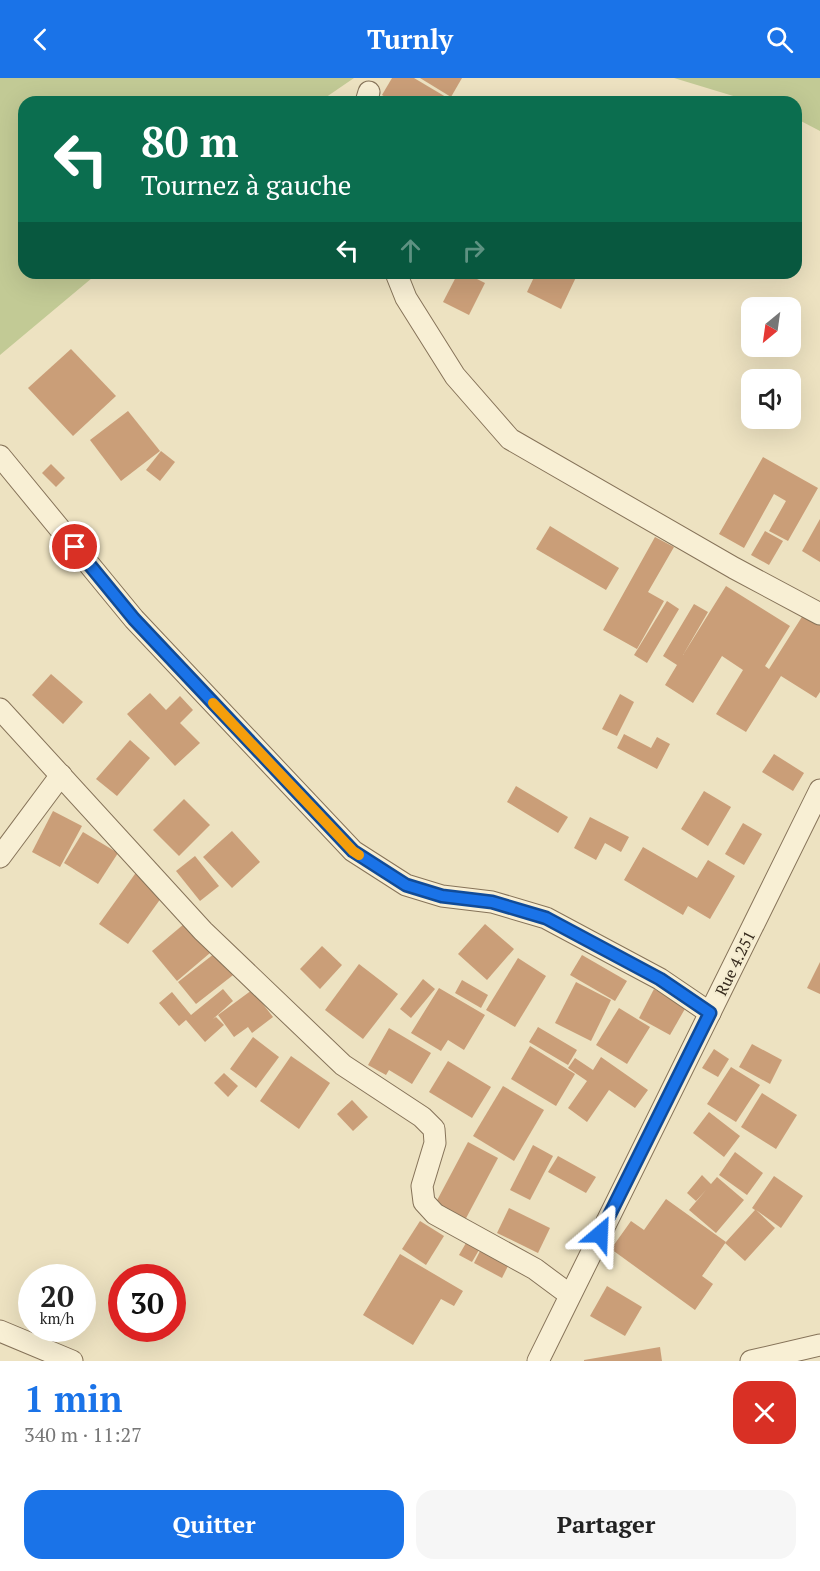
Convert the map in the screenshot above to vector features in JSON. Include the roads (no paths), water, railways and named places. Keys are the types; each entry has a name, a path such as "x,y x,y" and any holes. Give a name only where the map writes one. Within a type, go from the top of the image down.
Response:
{"street":[{"path":"398,279 406,298 455,376 510,439 723,562 820,614"},
{"path":"0,456 134,619 353,851 406,885 442,896 492,902 546,918 660,979 710,1013"},
{"path":"0,709 203,931 343,1065 422,1117 434,1129 435,1143 422,1186 424,1202 435,1214 535,1269 570,1295"},
{"path":"0,857 61,776"},
{"name":"Rue 4.251","path":"538,1361 820,790"},
{"path":"0,1331 72,1361"},
{"path":"751,1361 820,1345"}]}
